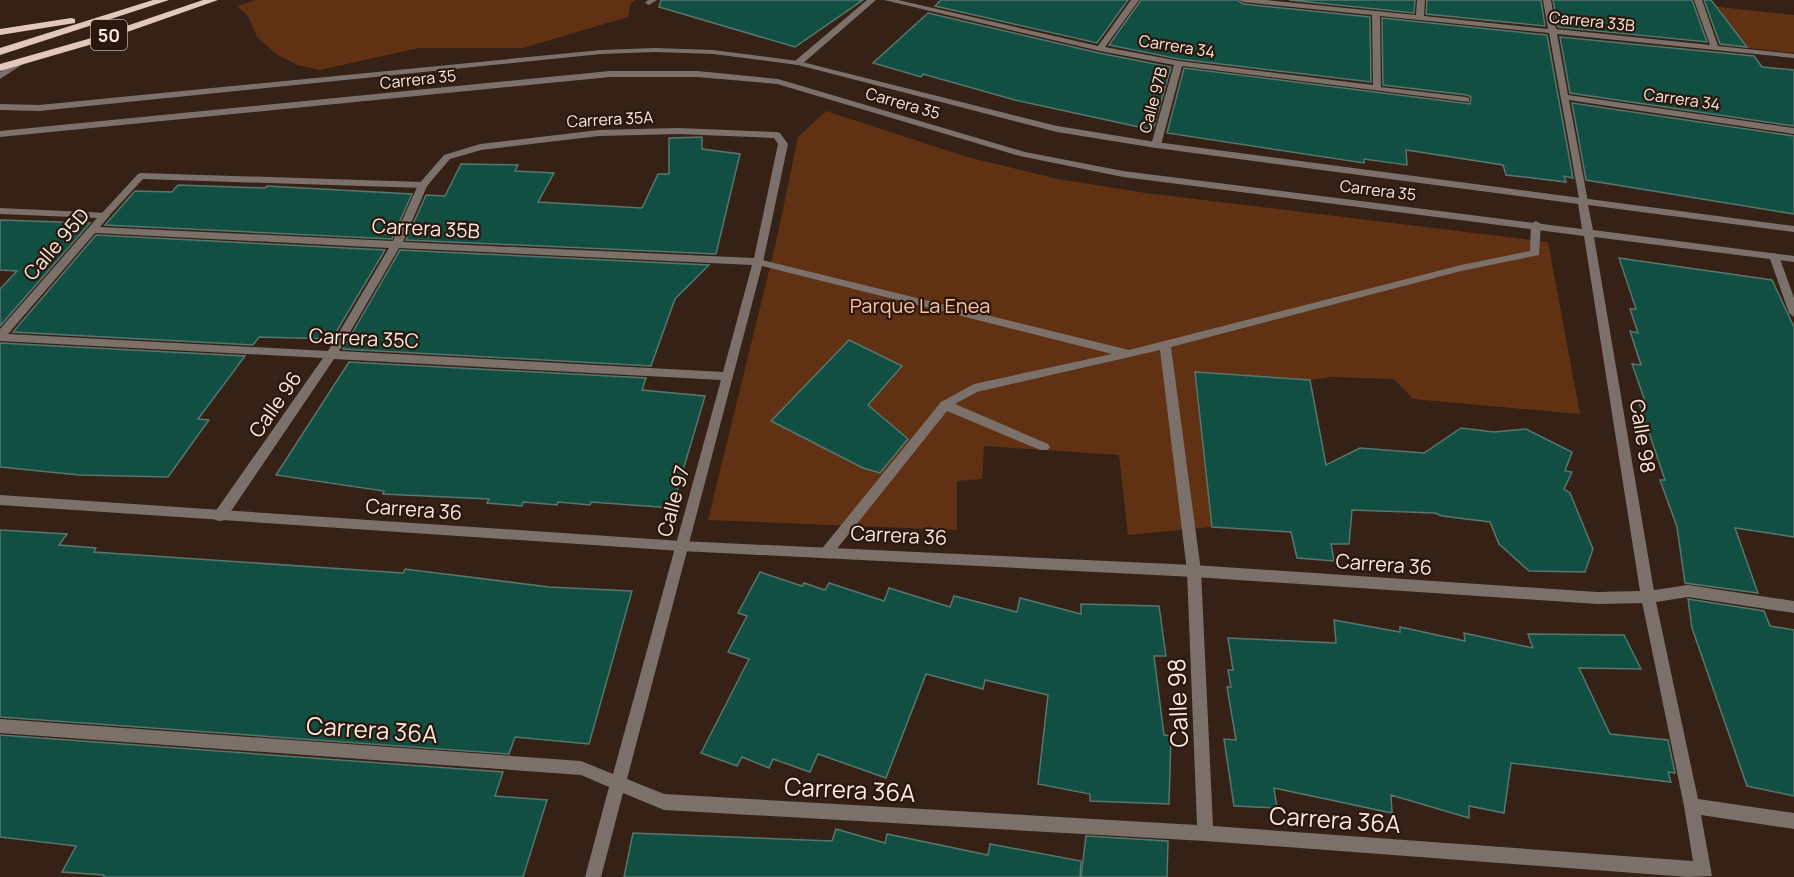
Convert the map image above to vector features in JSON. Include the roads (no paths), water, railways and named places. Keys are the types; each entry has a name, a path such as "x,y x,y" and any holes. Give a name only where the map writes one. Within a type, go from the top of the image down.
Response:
{"highway":[{"name":"50","path":"0,69 213,0"},
{"name":"50","path":"0,51 160,1"},
{"path":"0,32 122,14"}],"street":[{"path":"798,63 872,0"},
{"name":"Carrera 34","path":"888,0 1100,49 1179,63 1466,99"},
{"path":"1100,49 1136,0"},
{"name":"Carrera 33B","path":"1243,0 1794,56"},
{"path":"1420,18 1421,0"},
{"name":"Calle 98","path":"1547,0 1566,97 1648,597 1692,806 1703,874"},
{"path":"1698,0 1714,48"},
{"path":"1376,15 1377,89"},
{"name":"Carrera 35","path":"0,107 39,108 601,52 713,52 798,63 1058,129 1156,145 1794,229"},
{"path":"0,76 22,62"},
{"name":"Calle 97B","path":"1156,145 1179,63"},
{"name":"Carrera 35","path":"0,134 610,74 697,74 778,82 1023,154 1123,174 1536,224 1794,259"},
{"name":"Carrera 34","path":"1566,97 1794,131"},
{"name":"Carrera 35A","path":"447,156 480,147 599,133 678,131 777,135"},
{"name":"Calle 97","path":"592,877 758,262 783,144 777,135"},
{"name":"Calle 96","path":"220,516 332,354 396,245 423,185 447,156"},
{"name":"Calle 95D","path":"0,336 141,177 423,185"},
{"path":"0,211 105,215"},
{"path":"827,551 945,405 974,388 1129,354 1461,268 1534,253 1536,224"},
{"name":"Carrera 35B","path":"92,230 758,262 1129,354"},
{"path":"1774,256 1794,313"},
{"name":"Carrera 35C","path":"0,336 727,376"},
{"name":"Calle 98","path":"1164,345 1194,571 1205,833"},
{"path":"945,405 1044,447"},
{"name":"Carrera 36","path":"0,500 681,546 827,551 1194,571 1597,598 1648,597 1688,591 1794,607"},
{"name":"Carrera 36A","path":"0,726 580,768 664,802 1205,833 1703,874"},
{"path":"1692,806 1794,821"}],"park label":[{"name":"Parque La Enea","path":"920,305"}]}
